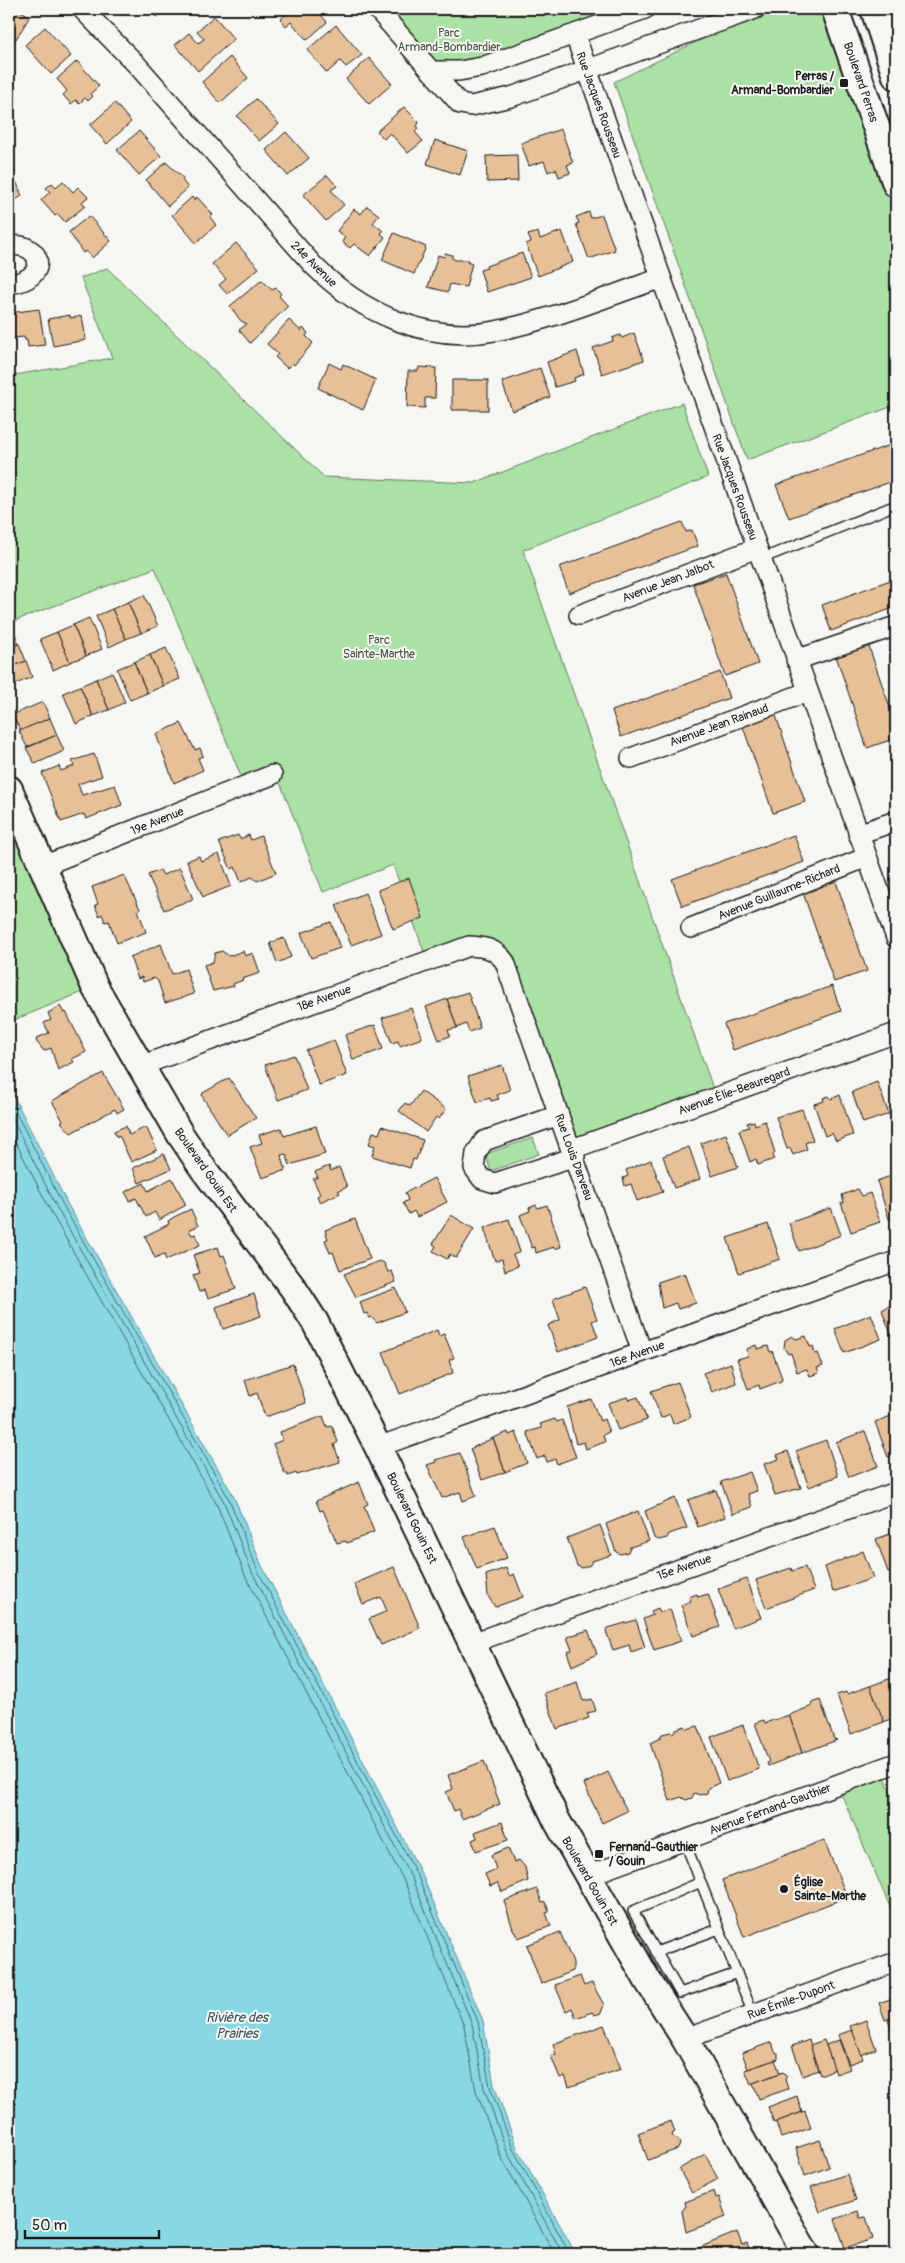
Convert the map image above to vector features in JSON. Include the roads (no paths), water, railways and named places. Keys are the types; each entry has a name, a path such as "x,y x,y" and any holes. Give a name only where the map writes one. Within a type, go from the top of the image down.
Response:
{"street":[{"name":"24e Avenue","path":"82,9 137,66 313,265 336,288 383,316 435,331 457,333 495,331 531,322 661,278"},
{"path":"377,9 415,54 433,71 454,99 460,104 471,106 512,97 755,9"},
{"path":"433,71 459,71 482,67 645,9"},
{"name":"Boulevard Perras","path":"836,9 896,184"},
{"path":"874,9 896,76"},
{"name":"Rue Jacques Rousseau","path":"574,35 896,938"},
{"path":"9,246 16,245 27,248 37,258 38,264 36,273 28,278 9,284"},
{"name":"Avenue Jean Jalbot","path":"579,615 759,553"},
{"path":"796,660 896,626"},
{"name":"Avenue Jean Rainaud","path":"631,758 807,692"},
{"name":"19e Avenue","path":"43,866 272,775"},
{"name":"Boulevard Gouin Est","path":"9,788 95,987 159,1101 202,1167 271,1258 310,1315 378,1447 557,1821 648,1981 685,2038 806,2254"},
{"path":"858,834 896,820"},
{"name":"Avenue Guillaume-Richard","path":"691,928 867,857"},
{"name":"18e Avenue","path":"140,1066 469,946 489,948 498,953 505,962"},
{"name":"Rue Louis Darveau","path":"505,962 642,1352"},
{"name":"Avenue Élie-Beauregard","path":"559,1115 484,1141 476,1153 474,1168 482,1179 495,1183 896,1033"},
{"name":"16e Avenue","path":"378,1447 896,1261"},
{"name":"15e Avenue","path":"472,1643 896,1492"},
{"name":"Avenue Fernand-Gauthier","path":"587,1876 896,1763"},
{"name":"Rue Émile-Dupont","path":"685,2038 896,1962"}],"lane":[{"path":"759,553 896,505"},
{"path":"684,1840 753,2014"},
{"path":"700,1882 632,1911 680,1993 737,1973"},
{"path":"656,1952 720,1929"}],"water":[{"name":"Rivière des Prairies","path":"9,1087 68,1205 234,1497 262,1566 422,1875 483,2021 494,2085 517,2148 576,2254 9,2254"}],"place":[{"name":"Perras / Armand-Bombardier","path":"844,83"},
{"name":"Fernand-Gauthier / Gouin","path":"599,1854"},
{"name":"Église Sainte-Marthe","path":"784,1889"}],"park label":[{"name":"Parc Armand-Bombardier","path":"449,40"},
{"name":"Parc Sainte-Marthe","path":"379,647"}]}
